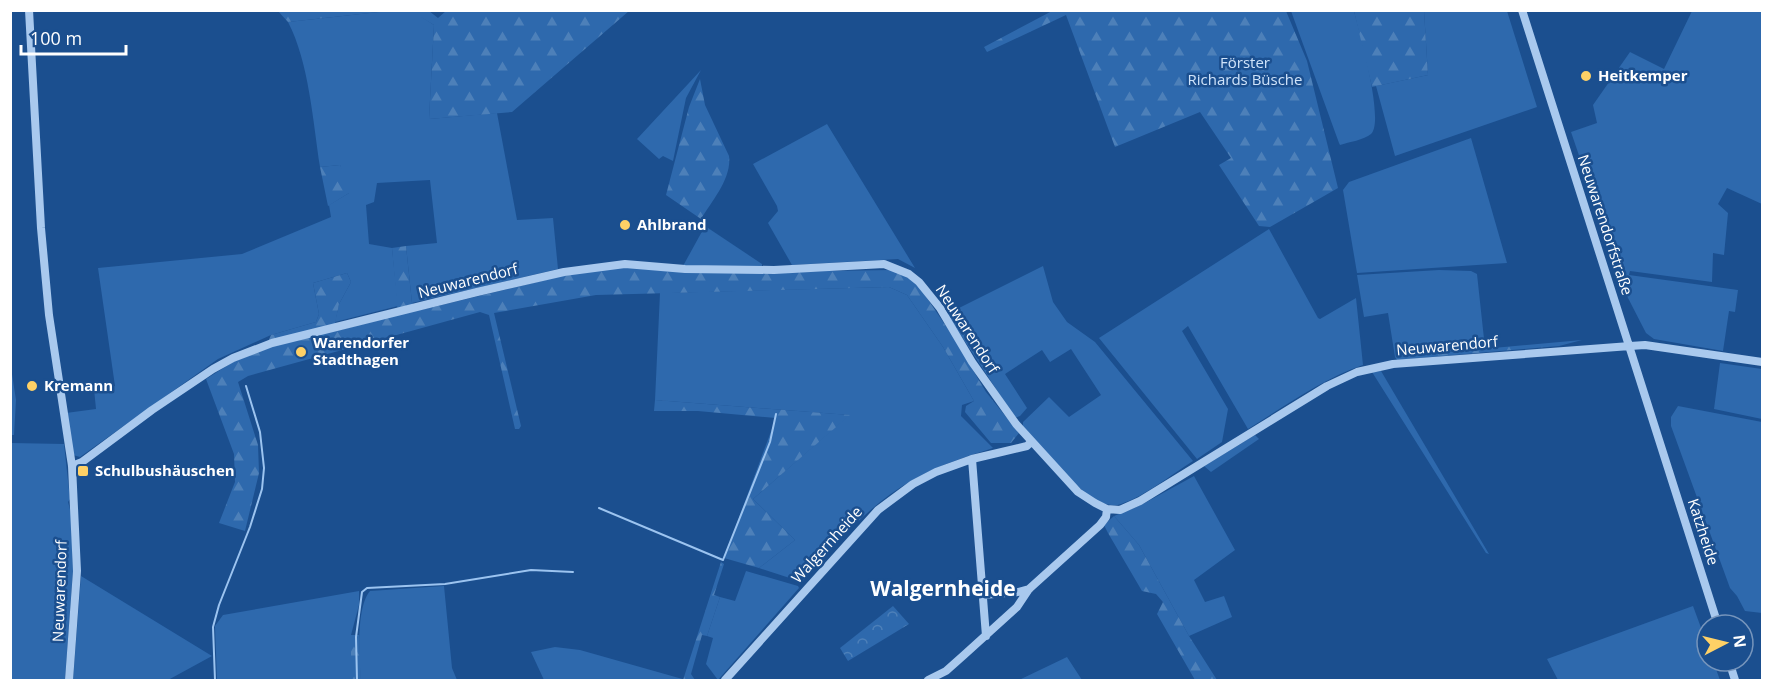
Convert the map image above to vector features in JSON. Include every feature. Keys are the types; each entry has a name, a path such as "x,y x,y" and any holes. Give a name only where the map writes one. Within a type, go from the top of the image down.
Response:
{"street":[{"name":"Neuwarendorf","path":"29,10 41,228 49,315 72,466 77,570 69,681"},
{"name":"Neuwarendorfstraße","path":"1522,10 1662,448"},
{"name":"Neuwarendorf","path":"72,466 81,462 213,369 233,358 272,344 488,289 564,272 625,264 685,269 774,270 884,264 897,268 919,282 940,308 972,362 1031,442 1078,492 1107,509 1120,510 1147,497 1310,394 1357,372 1393,364 1645,345 1762,362"},
{"name":"Walgernheide","path":"725,681 878,510 913,484 936,472 972,459 1027,446 1031,442"},
{"name":"Katzheide","path":"1662,448 1714,613"},
{"path":"972,459 986,636"},
{"path":"928,681 946,671 1017,607 1029,589 1100,525 1106,518 1107,509"},
{"path":"983,595 1029,589"}],"green space":[{"path":"411,10 434,25 429,119 497,113 517,220 553,218 558,269 412,303 406,246 437,243 430,180 377,183 374,202 366,205 369,244 392,248 398,306 335,322 339,304 351,282 347,273 313,283 319,314 316,322 271,335 218,359 80,457 73,455 66,413 96,409 94,389 115,386 98,268 242,254 331,217 329,205 349,193 340,165 320,167 306,74 288,22"},
{"path":"278,11 388,11 288,22"},
{"path":"411,11 429,11 438,18 446,11 629,11 512,112 429,119 434,25"},
{"name":"Förster Richards Büsche","path":"1052,11 1286,11 1307,61 1338,188 1270,227 1259,226 1219,165 1231,158 1200,112 1115,147 1066,15 987,52 984,47"},
{"path":"1291,11 1354,11 1365,55 1375,112 1374,126 1368,136 1340,145"},
{"path":"1354,11 1424,11 1428,75 1372,87"},
{"path":"1424,11 1507,11 1537,107 1395,156 1376,86 1428,75"},
{"path":"1692,11 1762,11 1762,204 1727,188 1718,204 1728,213 1724,255 1713,253 1712,282 1630,271 1629,275 1738,290 1735,312 1729,311 1723,351 1654,339 1646,333 1627,296 1571,132 1597,123 1593,105 1630,52 1664,69"},
{"path":"701,70 686,98 673,161 663,156 659,159 637,139"},
{"path":"700,79 705,105 729,156 724,181 701,219 666,195 689,107"},
{"path":"827,124 915,268 898,259 792,265 768,223 778,211 777,206 753,164"},
{"path":"1471,138 1507,263 1357,273 1343,190 1349,182"},
{"path":"340,165 350,184 349,193 328,206 320,167"},
{"path":"705,226 762,264 762,266 683,266"},
{"path":"1269,229 1318,318 1320,319 1356,298 1363,365 1318,385 1248,429 1188,326 1182,331 1228,409 1222,442 1197,459 1099,338"},
{"path":"406,246 412,303 421,310 562,276 620,267 656,268 686,273 892,270 916,282 952,335 986,392 1019,433 1011,443 991,443 965,412 966,406 974,401 943,347 907,295 889,287 596,295 494,313 521,426 519,429 515,429 489,315 480,312 248,376 238,382 258,445 259,473 245,531 219,523 235,482 234,454 206,379 233,362 265,349 271,335 316,322 319,314 313,283 347,273 351,282 339,304 335,324 340,330 398,315 392,248"},
{"path":"1043,266 1053,302 1067,322 1095,342 1193,461 1149,491 1121,504 1109,505 1082,489 1068,477 1023,426 1023,422 1049,397 1069,417 1101,395 1071,349 1050,362 1042,350 1005,374 1027,408 1015,418 947,314"},
{"path":"1439,270 1471,271 1477,274 1485,348 1395,357 1388,313 1364,317 1357,275"},
{"path":"889,287 907,295 943,347 974,401 962,405 961,416 993,448 930,471 895,491 852,527 802,582 759,568 795,540 753,499 849,415 655,400 660,293"},
{"path":"1582,340 1559,346 1397,360 1395,357"},
{"path":"10,361 16,400 14,435 11,435"},
{"path":"1720,363 1762,369 1762,419 1714,409"},
{"path":"1381,371 1489,554 1486,553 1372,372"},
{"path":"655,400 850,415 753,499 795,540 759,568 724,558 776,418 698,411 654,411"},
{"path":"1678,406 1762,422 1762,613 1745,611 1730,588 1671,426 1671,417"},
{"path":"1255,435 1259,439 1211,472 1204,466"},
{"path":"11,443 64,444 70,499 68,502 71,513 73,570 65,680 11,680"},
{"path":"1194,476 1235,550 1194,580 1205,602 1224,596 1232,617 1189,636 1139,545 1114,516 1141,505"},
{"path":"1114,516 1139,545 1189,636 1217,680 1195,680 1157,614 1163,602 1156,594 1142,591 1104,525"},
{"path":"721,562 724,564 714,595 720,597 707,636 702,635 691,674 695,680 683,680"},
{"path":"746,571 799,588 718,680 706,664 713,638 707,636 720,597 735,601"},
{"path":"81,576 212,656 168,680 73,680"},
{"path":"444,586 452,668 457,680 361,680 360,621 362,609 370,591"},
{"path":"359,591 359,605 351,635 351,680 217,680 215,626 223,615"},
{"path":"893,606 909,624 848,661 840,648"},
{"path":"1693,606 1696,613 1695,673 1717,673 1720,680 1558,680 1547,659"},
{"path":"351,635 359,635 361,680 351,680"},
{"path":"555,647 580,650 686,680 544,680 531,652"},
{"path":"1067,657 1082,680 1019,680"}],"waterway":[{"path":"215,680 213,627 262,489 264,468 260,432 246,386"},
{"path":"599,508 723,560 770,442 776,414"},
{"path":"357,680 356,637 362,592 367,588 445,584 531,570 573,572"}],"place":[{"name":"Heitkemper","path":"1586,76"},
{"name":"Ahlbrand","path":"625,225"},
{"name":"Warendorfer Stadthagen","path":"301,352"},
{"name":"Kremann","path":"32,386"},
{"name":"Schulbushäuschen","path":"83,471"}],"district":[{"name":"Walgernheide","path":"943,589"}]}
